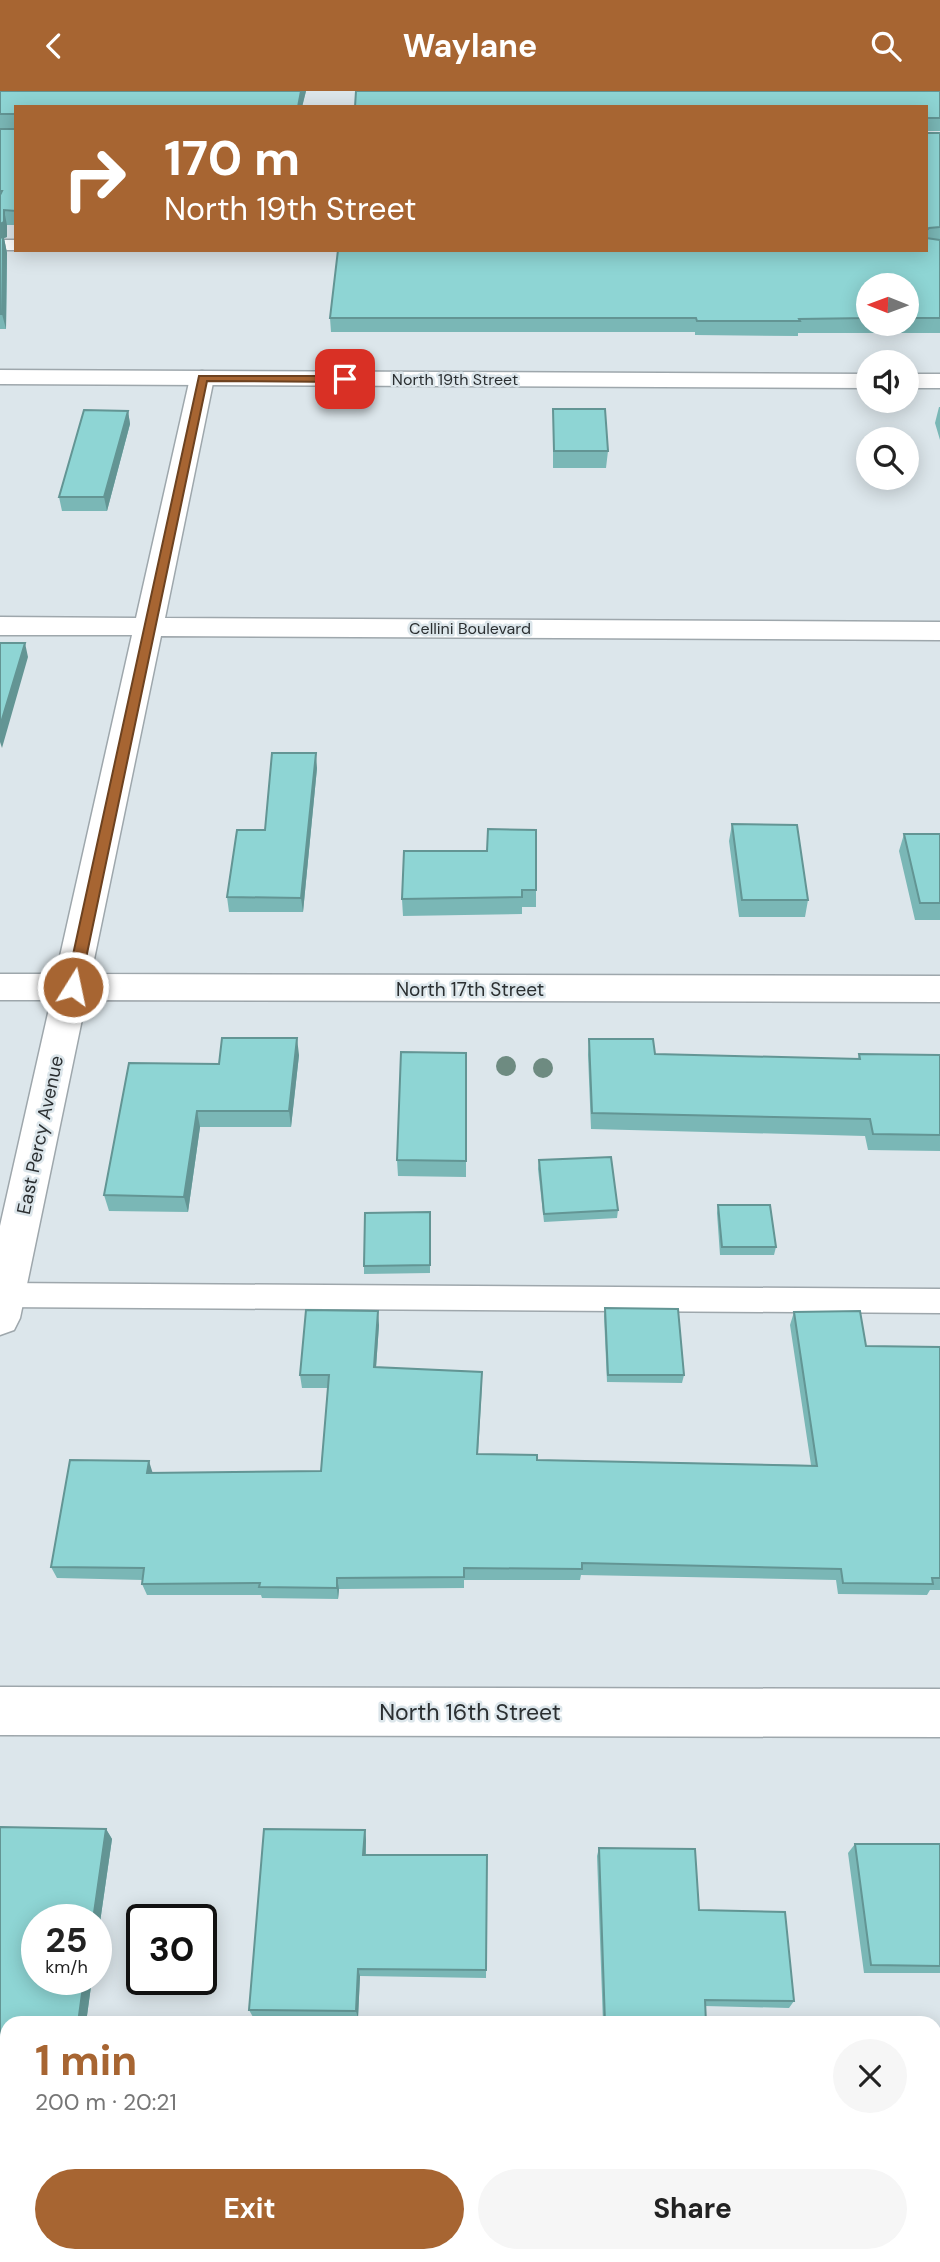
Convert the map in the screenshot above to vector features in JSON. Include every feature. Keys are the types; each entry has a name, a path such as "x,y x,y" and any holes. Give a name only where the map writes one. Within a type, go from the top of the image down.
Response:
{"street":[{"name":"North 19th Street","path":"0,377 856,381"},
{"name":"East Percy Avenue","path":"2,1303 73,987 202,378"},
{"path":"919,381 940,381"},
{"name":"Cellini Boulevard","path":"0,626 940,631"},
{"name":"North 17th Street","path":"0,987 940,989"},
{"name":"North 16th Street","path":"0,1711 940,1713"}],"lane":[{"path":"2,1303 940,1301"}],"building":[{"path":"0,91 301,91 298,105 14,105 14,114 0,114"},
{"path":"356,91 940,91 940,118 928,118 928,105 355,105"},
{"path":"0,129 14,129 14,211 4,210 4,222 0,224 2,191"},
{"path":"928,133 940,133 940,227 929,228"},
{"path":"0,237 3,238 2,314 0,314"},
{"path":"928,238 940,240 940,318 919,318 919,273 856,273 856,318 697,321 696,318 330,318 338,252 928,252"},
{"path":"553,409 605,409 608,451 554,451"},
{"path":"84,410 128,411 104,497 59,497"},
{"path":"0,643 25,643 0,726"},
{"path":"272,753 316,753 301,898 227,897 237,830 265,830"},
{"path":"732,824 797,825 808,900 742,900"},
{"path":"488,829 536,830 536,890 522,890 522,897 402,899 404,851 487,851"},
{"path":"904,834 940,834 940,903 920,903"},
{"path":"222,1038 297,1038 289,1111 197,1111 184,1197 104,1195 129,1063 219,1064"},
{"path":"589,1039 653,1039 655,1054 860,1059 859,1054 940,1055 940,1135 873,1134 870,1119 592,1113"},
{"path":"401,1052 466,1053 466,1161 397,1160"},
{"path":"611,1157 618,1210 544,1214 539,1160"},
{"path":"718,1205 770,1205 776,1247 722,1247"},
{"path":"430,1212 430,1265 364,1266 365,1213"},
{"path":"605,1308 678,1309 684,1375 608,1375"},
{"path":"306,1310 378,1311 374,1367 482,1372 477,1454 537,1455 537,1460 817,1466 794,1312 860,1311 866,1346 940,1347 940,1578 932,1578 933,1584 843,1583 841,1569 582,1563 582,1569 464,1568 464,1577 337,1578 337,1588 259,1587 260,1583 142,1584 144,1568 51,1567 70,1460 149,1461 147,1473 321,1471 329,1375 300,1375"},
{"path":"0,1827 106,1829 95,1904 21,1904 21,1995 82,1995 79,2016 0,2016"},
{"path":"264,1829 365,1830 363,1855 487,1855 486,1970 358,1969 356,2011 249,2010"},
{"path":"855,1844 940,1844 940,1966 871,1965"},
{"path":"599,1848 695,1849 699,1910 785,1912 794,2001 705,2000 706,2016 605,2016"}],"route":[{"path":"73,987 202,378 345,379"}]}
